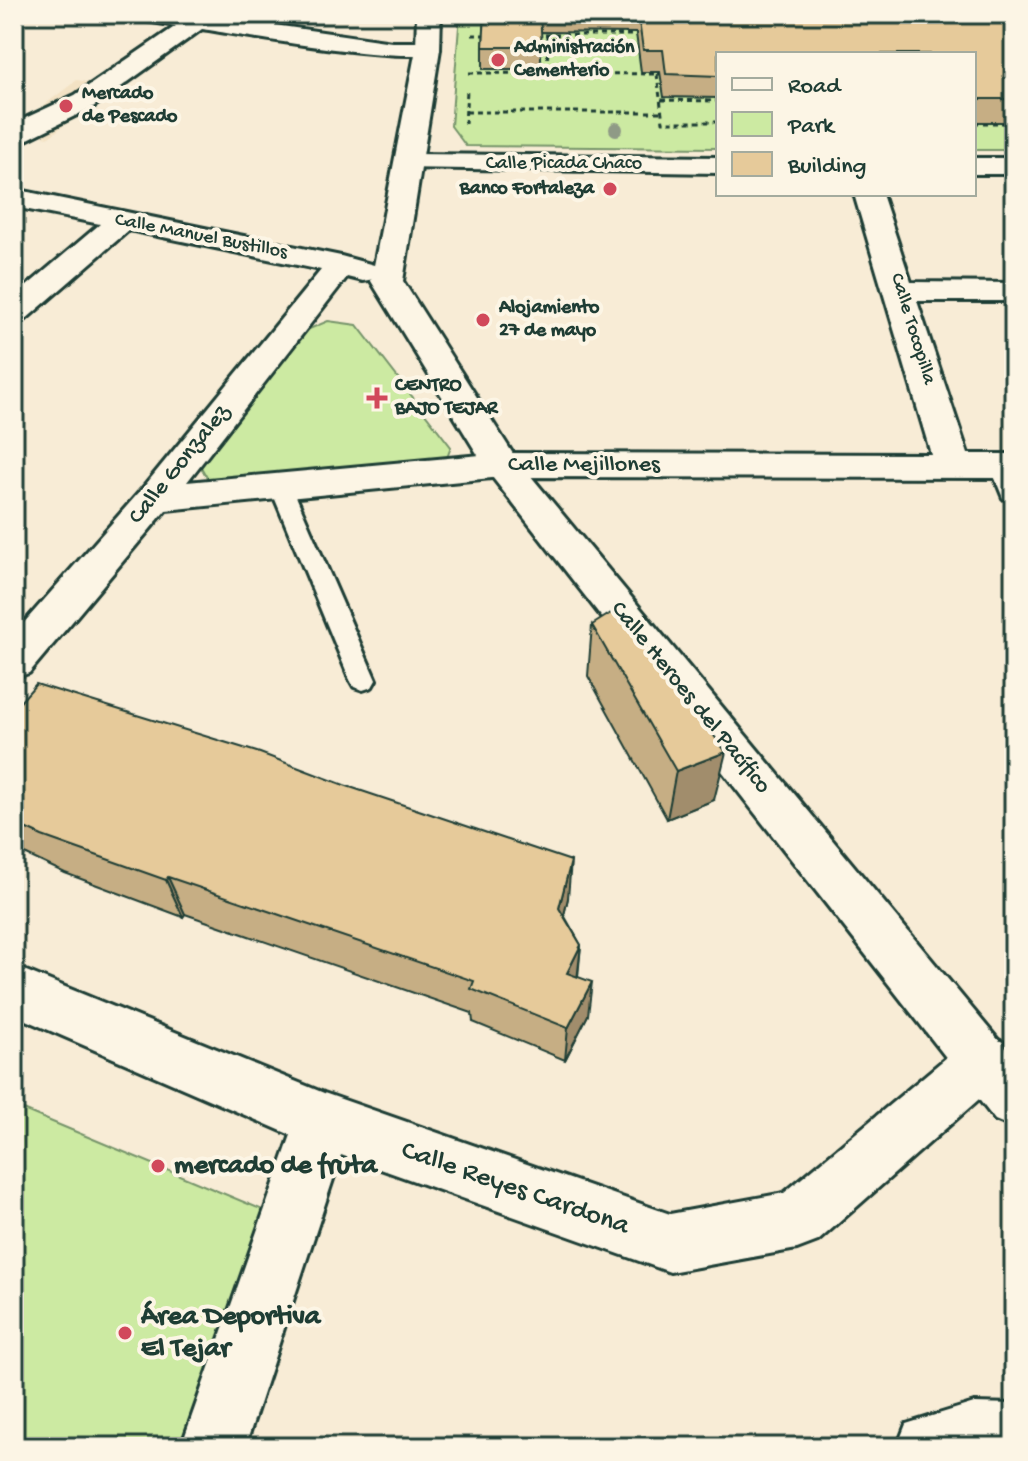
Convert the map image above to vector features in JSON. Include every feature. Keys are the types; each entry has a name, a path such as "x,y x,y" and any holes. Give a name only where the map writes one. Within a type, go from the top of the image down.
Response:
{"street":[{"path":"143,14 392,49 428,49"},
{"path":"387,281 428,49 429,14"},
{"path":"14,138 28,127 84,101 198,21"},
{"name":"Calle Picada Chaco","path":"410,162 716,165"},
{"path":"976,166 1014,166"},
{"name":"Calle Tocopilla","path":"869,196 901,291 953,465"},
{"name":"Calle Manuel Bustillos","path":"14,198 341,265 387,281"},
{"path":"14,313 121,222"},
{"name":"Calle Gonzalez","path":"14,662 155,498 341,265"},
{"name":"Calle Heroes del Pacífico","path":"387,281 502,465 999,1080"},
{"path":"901,291 1014,292"},
{"name":"Calle Mejillones","path":"155,498 502,465 953,465 1010,476"},
{"name":"Calle Reyes Cardona","path":"14,990 324,1121 670,1243 797,1220 999,1080"},
{"path":"213,1447 324,1121"},
{"path":"929,1447 974,1435 1014,1436"}],"lane":[{"path":"281,487 363,680"}],"path":[{"path":"471,47 472,32 502,35"},
{"path":"532,35 655,35"},
{"path":"547,35 548,73"},
{"path":"470,60 469,73 673,74"},
{"path":"657,74 663,122 716,122"},
{"path":"465,131 468,89"},
{"path":"661,100 716,101"},
{"path":"466,112 662,112"},
{"path":"976,123 1014,123"}],"shaded area":[{"name":"Mercado de Pescado","path":"155,39 171,42 49,137 37,135 14,153 14,128 77,80 96,84"}],"green space":[{"path":"460,14 1014,14 1014,150 976,150 976,52 716,52 716,148 466,146 451,126"},
{"path":"328,321 357,325 451,447 445,463 209,481 198,462 295,335"},
{"name":"Área Deportiva El Tejar","path":"14,1106 282,1218 190,1447 14,1447"}],"building":[{"path":"485,14 540,14 542,47 483,47"},
{"path":"638,14 1014,14 1014,99 976,99 976,52 716,52 716,76 666,74 663,50 643,50"},
{"path":"619,608 726,752 676,771 592,625"},
{"path":"36,684 260,753 344,785 571,861 559,908 581,945 567,973 592,982 568,1028 471,989 474,981 168,877 166,880 14,823 14,709"}],"place":[{"name":"Administración Cementerio","path":"498,60"},
{"name":"Mercado de Pescado","path":"66,106"},
{"name":"Banco Fortaleza","path":"610,189"},
{"name":"Alojamiento 27 de mayo","path":"483,320"},
{"name":"CENTRO BAJO TEJAR","path":"377,398"},
{"name":"mercado de fruta","path":"158,1166"},
{"name":"Área Deportiva El Tejar","path":"125,1333"}]}
